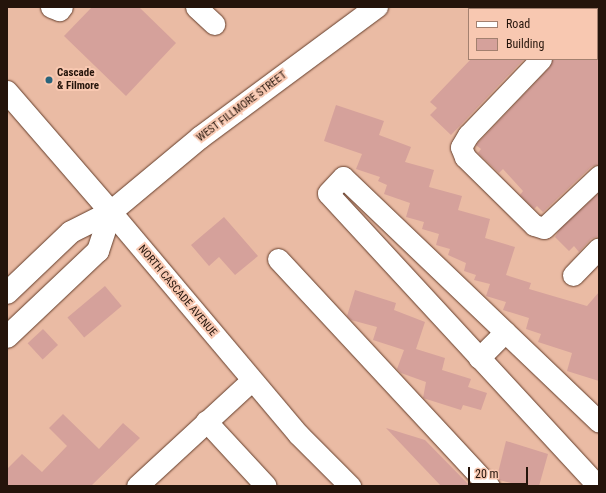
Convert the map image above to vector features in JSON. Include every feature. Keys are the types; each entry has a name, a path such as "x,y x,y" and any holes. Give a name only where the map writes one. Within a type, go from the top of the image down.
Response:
{"main road":[{"name":"WEST FILLMORE STREET","path":"7,293 70,232 111,212 201,137 377,7"},
{"name":"NORTH CASCADE AVENUE","path":"7,92 111,212"},
{"path":"7,337 98,251 111,212"}],"street":[{"path":"51,7 59,10 62,7"},
{"path":"196,7 214,24"},
{"path":"540,60 468,135 460,147 465,157 534,226 544,228 556,220 599,176"},
{"path":"598,486 328,192 343,177 599,422"},
{"name":"NORTH CASCADE AVENUE","path":"111,212 252,380 320,458 350,486"},
{"path":"573,275 599,248"},
{"path":"278,259 489,486"},
{"path":"479,358 505,332"},
{"path":"137,486 252,380"},
{"path":"206,421 266,486"}],"building":[{"path":"92,7 139,7 176,43 126,96 64,36"},
{"path":"599,59 599,164 591,167 543,212 537,206 534,209 520,195 523,191 503,169 499,173 478,153 481,149 476,145 550,67 553,60"},
{"path":"470,60 523,60 451,135 430,115 437,108 430,102"},
{"path":"336,105 384,121 379,135 411,147 405,162 434,170 429,187 462,196 458,210 490,219 485,238 515,247 506,275 531,283 529,289 587,306 599,292 599,381 567,371 572,353 538,342 541,334 526,329 529,318 503,310 506,302 486,296 490,284 474,280 476,275 464,271 466,263 448,255 450,249 436,245 439,234 422,229 424,222 406,217 410,203 384,194 387,185 378,181 380,177 356,169 362,154 324,141"},
{"path":"599,193 599,236 591,239 579,252 574,246 569,251 555,237 560,229"},
{"path":"224,217 258,256 235,275 219,257 209,266 191,245"},
{"path":"105,286 122,306 84,337 67,317"},
{"path":"355,290 396,303 394,310 425,322 416,349 445,358 442,370 471,379 468,387 487,393 481,410 463,405 461,410 423,398 426,382 401,373 397,369 404,350 373,340 377,327 351,320 347,316"},
{"path":"43,329 58,345 43,359 28,343"},
{"path":"63,414 99,449 123,423 140,438 91,486 7,486 7,469 22,454 42,472 67,446 49,428"},
{"path":"386,428 425,440 470,486 441,486"},
{"path":"506,441 548,454 539,486 523,486 499,480 497,477"}],"place":[{"name":"Cascade & Filmore","path":"49,80"}]}
